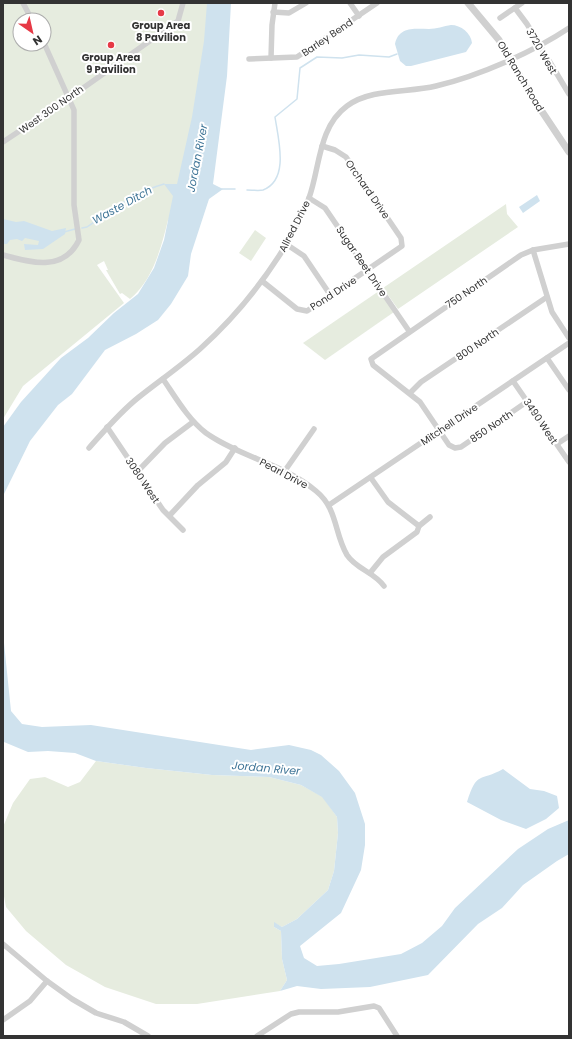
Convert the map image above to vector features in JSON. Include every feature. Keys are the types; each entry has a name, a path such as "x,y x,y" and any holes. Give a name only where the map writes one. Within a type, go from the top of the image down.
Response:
{"street":[{"path":"23,3 28,12"},
{"name":"West 300 North","path":"3,142 69,98 178,21 183,3"},
{"path":"271,58 273,12 275,3"},
{"path":"273,12 285,13 292,11 306,3"},
{"path":"350,3 359,16"},
{"name":"Barley Bend","path":"249,59 297,57 377,3"},
{"name":"Old Ranch Road","path":"470,3 492,31 510,58 531,95 569,152"},
{"path":"500,18 522,3"},
{"name":"3720 West","path":"515,8 567,87 569,94"},
{"name":"Allred Drive","path":"89,448 130,404 211,339 241,307 262,281 286,244 309,198 322,146 333,120 345,107 373,95 442,85 473,75 539,45 569,28"},
{"path":"3,255 33,262 46,263 67,255 79,240 74,205 74,114 69,98 48,52"},
{"name":"Orchard Drive","path":"322,146 338,151 346,157 401,238 403,244"},
{"name":"Sugar Beet Drive","path":"309,198 326,208 409,331"},
{"path":"286,244 304,256 330,296"},
{"name":"Pond Drive","path":"262,281 302,311 310,310 400,249 403,244"},
{"name":"750 North","path":"410,393 373,365 371,359 409,331 516,258 533,250 569,244"},
{"path":"533,250 552,312 569,338"},
{"name":"800 North","path":"410,393 421,382 547,297"},
{"name":"Mitchell Drive","path":"329,506 569,343"},
{"path":"547,358 569,390"},
{"name":"Pearl Drive","path":"162,379 193,422 212,437 284,472 312,488 329,506 347,554 353,562 370,573 384,586"},
{"name":"3490 West","path":"513,381 569,462"},
{"path":"410,393 420,402 440,431"},
{"name":"850 North","path":"440,431 451,447 461,447 528,401"},
{"path":"137,472 166,443 193,422"},
{"name":"3080 West","path":"107,427 163,510 170,515 183,530"},
{"path":"284,472 314,429"},
{"path":"557,444 569,436"},
{"path":"170,515 198,484 224,464 235,448"},
{"path":"371,478 388,502 419,526"},
{"path":"370,573 383,558 417,532 419,526 430,517"},
{"path":"3,944 47,981 72,999 96,1013 124,1022 148,1036"},
{"path":"3,1020 30,1001 47,981"},
{"path":"260,1035 291,1014 298,1012 338,1012 374,1006 379,1008 397,1036"}],"shaded area":[{"path":"3,3 210,3 198,117 176,215 168,220 155,263 145,283 130,299 122,293 120,294 106,270 108,270 104,261 97,265 124,303 23,386 3,419"},
{"path":"506,204 507,214 518,227 398,309 383,288"},
{"path":"255,230 266,238 251,261 239,253"},
{"path":"379,291 394,312 325,360 303,343"},
{"path":"96,761 212,775 269,777 301,785 323,797 337,817 338,833 334,871 328,890 297,919 282,927 274,923 274,927 281,931 282,959 287,980 280,991 197,1004 156,1004 105,987 66,965 26,931 6,907 3,891 3,827 13,803 30,779 45,777 68,787 80,782"}],"water":[{"name":"Jordan River","path":"207,3 231,3 227,76 213,184 223,189 209,199 191,254 188,276 171,304 158,320 136,334 105,350 72,394 58,405 30,441 3,496 3,427 21,402 61,358 88,338 114,313 138,294 154,268 164,240 173,196 164,184 177,184 192,117 204,41"},
{"path":"451,25 462,28 470,36 472,43 466,52 411,66 406,66 400,61 395,44 397,38 404,31 413,29 434,29"},
{"path":"537,195 540,201 523,213 519,207"},
{"path":"3,219 16,222 24,221 52,231 66,228 65,234 43,249 25,250 24,244 38,245 39,241 25,238 22,241 17,239 10,240 7,244 3,244"},
{"name":"Jordan River","path":"3,633 11,711 22,724 42,727 91,725 251,750 289,745 311,750 321,755 339,771 355,793 365,824 365,845 361,870 341,913 300,946 304,958 317,966 401,954 422,943 442,926 455,908 518,849 548,829 569,820 569,854 523,885 502,908 478,924 428,975 370,987 321,989 297,986 280,991 287,980 282,959 281,931 274,927 274,922 282,927 297,919 328,890 334,871 338,833 337,817 322,797 301,785 269,777 212,775 146,768 96,761 75,753 48,751 28,752 4,742"},
{"path":"503,769 530,789 544,791 557,796 559,808 546,819 526,829 501,820 467,802 470,792 480,778"}],"waterway":[{"path":"247,190 263,190 271,185 277,177 280,147 275,117 297,99 300,68 317,57 342,58 359,55 389,57 397,54"},
{"name":"Waste Ditch","path":"82,228 87,227 133,197 153,187 164,184"},
{"path":"222,189 235,189"},
{"name":"Waste Ditch","path":"64,232 75,229"}],"place":[{"name":"Group Area 8 Pavilion","path":"161,13"},
{"name":"Group Area 9 Pavilion","path":"111,45"}]}
